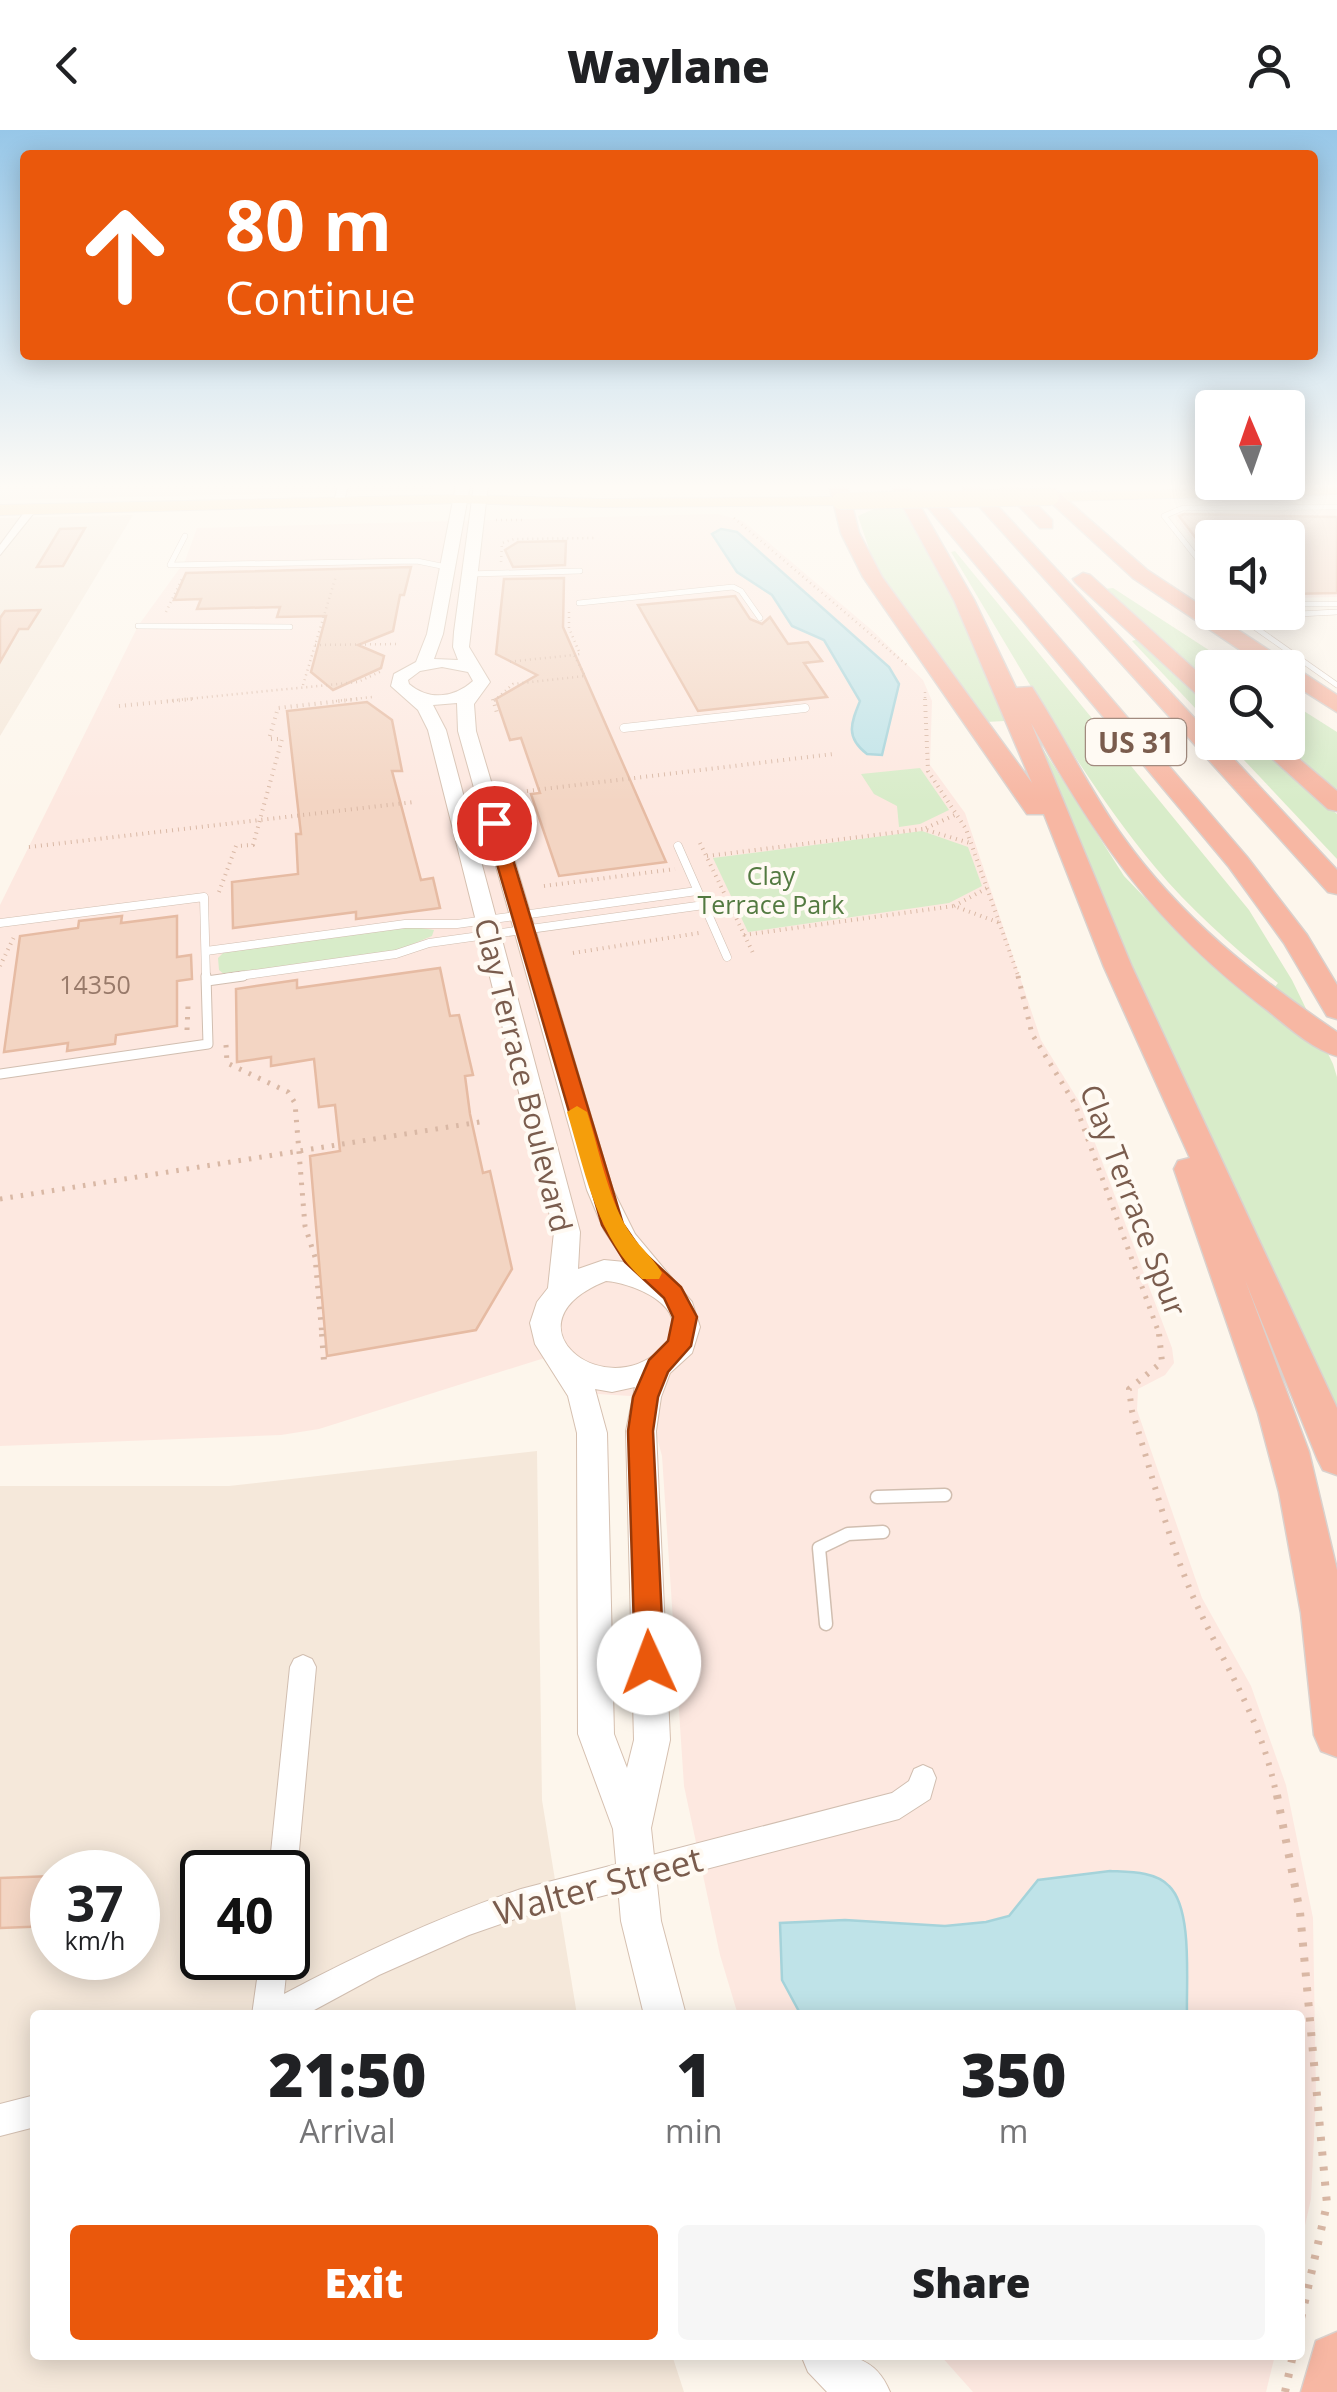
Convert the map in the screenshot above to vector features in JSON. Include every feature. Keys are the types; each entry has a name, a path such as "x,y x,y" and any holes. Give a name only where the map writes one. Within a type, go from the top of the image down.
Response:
{"highway":[{"path":"882,591 1012,770 1093,910"},
{"path":"962,591 1123,855 1187,928 1270,999 1337,1046"},
{"name":"US 31","path":"1008,591 1238,862 1297,941 1337,1010"},
{"name":"US 31","path":"1065,591 1337,886"},
{"path":"1095,591 1195,681"},
{"path":"1130,591 1157,610"},
{"path":"1165,591 1254,650"},
{"path":"964,594 1078,862 1093,910 1163,1071 1286,1332 1337,1458"},
{"path":"1202,640 1217,650"},
{"path":"1305,684 1337,705"},
{"path":"1305,705 1337,726"},
{"path":"1286,760 1337,804"},
{"path":"1163,1071 1192,1178 1296,1478 1327,1639 1337,1735"},
{"path":"1332,2392 1337,2362"}],"street":[{"path":"423,665 435,634 442,591"},
{"path":"456,591 464,615"},
{"path":"466,591 460,647 469,666 423,665 400,678 402,690 412,696 449,699 474,691"},
{"name":"Clay Terrace Boulevard","path":"469,666 482,677 465,704 464,715 613,1225 633,1256 663,1284"},
{"name":"Clay Terrace Boulevard","path":"412,696 434,718 567,1232 562,1288"},
{"path":"562,1363 576,1372 609,1380 658,1367 679,1346 684,1331 680,1304 663,1284 620,1270 588,1274 562,1288 549,1304 543,1330 546,1343 582,1393 592,1433 596,1734 632,1829"},
{"path":"658,1367 646,1397 641,1431 652,1740 632,1829 642,1921 664,2010"},
{"path":"285,1850 303,1667"},
{"name":"Walter Street","path":"285,2010 466,1922 899,1805 920,1789 923,1778"},
{"path":"268,2010 271,1980"},
{"path":"0,2120 30,2112"}],"lane":[{"path":"578,603 699,591"},
{"path":"739,591 760,618"},
{"path":"1305,604 1337,604"},
{"path":"1305,614 1337,612"},
{"path":"138,626 290,627"},
{"path":"1259,630 1337,686"},
{"path":"624,728 805,708"},
{"path":"678,846 728,957"},
{"path":"207,981 396,954 488,928 697,891"},
{"path":"0,923 204,898 208,1044 0,1074"},
{"path":"206,952 405,924 488,928 704,906"},
{"path":"877,1497 945,1495"},
{"path":"826,1624 819,1548 848,1534 883,1532"}],"path":[{"path":"159,626 176,591"},
{"path":"302,687 332,591"},
{"path":"821,591 911,669"},
{"path":"315,646 399,644"},
{"path":"498,712 493,698 513,684 585,676 574,655 507,662"},
{"path":"118,706 358,682 390,664"},
{"name":"Clay Terrace Spur","path":"920,679 928,700 928,771 958,813 1000,923 1032,1034 1075,1104 1160,1338 1162,1362 1130,1389 1132,1411 1194,1598 1247,1699 1274,1778 1307,1963 1327,2204 1305,2301"},
{"path":"527,791 834,754"},
{"path":"29,847 414,802"},
{"path":"707,856 923,829 958,813"},
{"path":"923,829 970,843"},
{"path":"700,843 753,953"},
{"path":"544,886 710,864"},
{"path":"744,935 954,906 987,888"},
{"path":"954,906 1000,923"},
{"path":"574,953 715,930"},
{"path":"187,1036 188,996 207,993"},
{"path":"0,1199 486,1121"},
{"path":"1284,2392 1292,2360"}],"shaded area":[{"path":"0,591 88,591 0,736"},
{"path":"164,591 825,591 923,680 932,701 930,765 965,813 1041,1040 1080,1103 1172,1348 1174,1363 1165,1375 1138,1389 1137,1410 1202,1598 1251,1686 1286,1785 1313,1918 1316,2094 1311,2199 1305,2226 1305,2010 736,2010 720,1955 684,1786 662,1456 646,1397 582,1393 554,1355 319,1429 281,1435 0,1446 0,905 138,626"},
{"path":"1305,591 1337,591 1337,597 1305,598"},
{"path":"537,1451 542,1800 576,2010 30,2010 30,2360 674,2360 684,2392 0,2392 0,1486 229,1486"},
{"path":"944,2360 1274,2360 1266,2392 973,2392"}],"green space":[{"path":"892,591 949,591 1005,721 986,722"},
{"path":"974,591 987,591 1249,910 1292,980 1333,1064 1337,1077 1337,1423 1036,750 1043,749 1124,876 1197,952 1261,1004 1278,983 1198,913 1155,867 1047,713"},
{"path":"1106,591 1117,591 1209,650 1195,650 1195,670"},
{"path":"1138,639 1195,691 1195,708 1132,641"},
{"path":"1305,712 1337,732 1337,789 1300,760 1305,760"},
{"path":"1244,760 1273,760 1337,814 1337,859"},
{"path":"920,768 949,810 920,824 899,827 897,806 874,794 861,774"},
{"name":"Clay Terrace Park","path":"922,831 968,847 982,886 949,903 748,932 713,858"},
{"path":"409,926 434,930 432,936 396,951 225,975 219,970 218,958 225,951"}],"water":[{"path":"765,591 803,591 889,667 899,684 882,755 867,754 855,742 852,723 860,701 824,640 792,626"},
{"path":"1110,1871 1157,1877 1169,1886 1177,1897 1185,1928 1187,2010 798,2010 782,1980 780,1923 845,1920 945,1926 986,1922 1009,1916 1038,1880"}],"building":[{"path":"178,591 405,591 400,595 393,631 358,645 384,656 381,668 333,690 311,672 326,616 277,617 280,607 197,609 201,599 174,600"},
{"path":"503,591 564,591 563,627 666,862 559,876 531,794 540,793 521,738 510,740 496,699 537,675 496,654"},
{"path":"1305,591 1337,591 1305,594"},
{"path":"735,596 750,619 762,624 770,617 788,644 808,642 822,661 804,663 827,697 698,711 638,605"},
{"path":"40,610 28,629 19,629 0,662 0,618 5,611"},
{"path":"367,702 392,720 402,771 392,771 421,880 433,878 440,908 356,919 356,912 233,928 232,882 298,874 296,834 301,834 287,711"},
{"path":"122,916 121,923 177,916 177,957 191,955 192,979 177,981 177,1026 116,1035 115,1044 67,1051 68,1043 4,1052 20,936 78,928 79,921"},
{"path":"440,968 450,1016 459,1015 473,1075 465,1076 470,1114 483,1173 490,1171 512,1269 476,1330 327,1356 310,1156 340,1151 335,1105 319,1107 314,1059 271,1066 271,1057 237,1062 236,989 297,980 297,988"},
{"path":"30,1877 30,1927 0,1928 0,1878"}],"slow traffic":[{"path":"577,1112 613,1225 633,1256 651,1273"}],"route":[{"path":"494,823 613,1225 633,1256 673,1293 685,1317 679,1346 658,1367 646,1397 641,1431 649,1663"}]}
